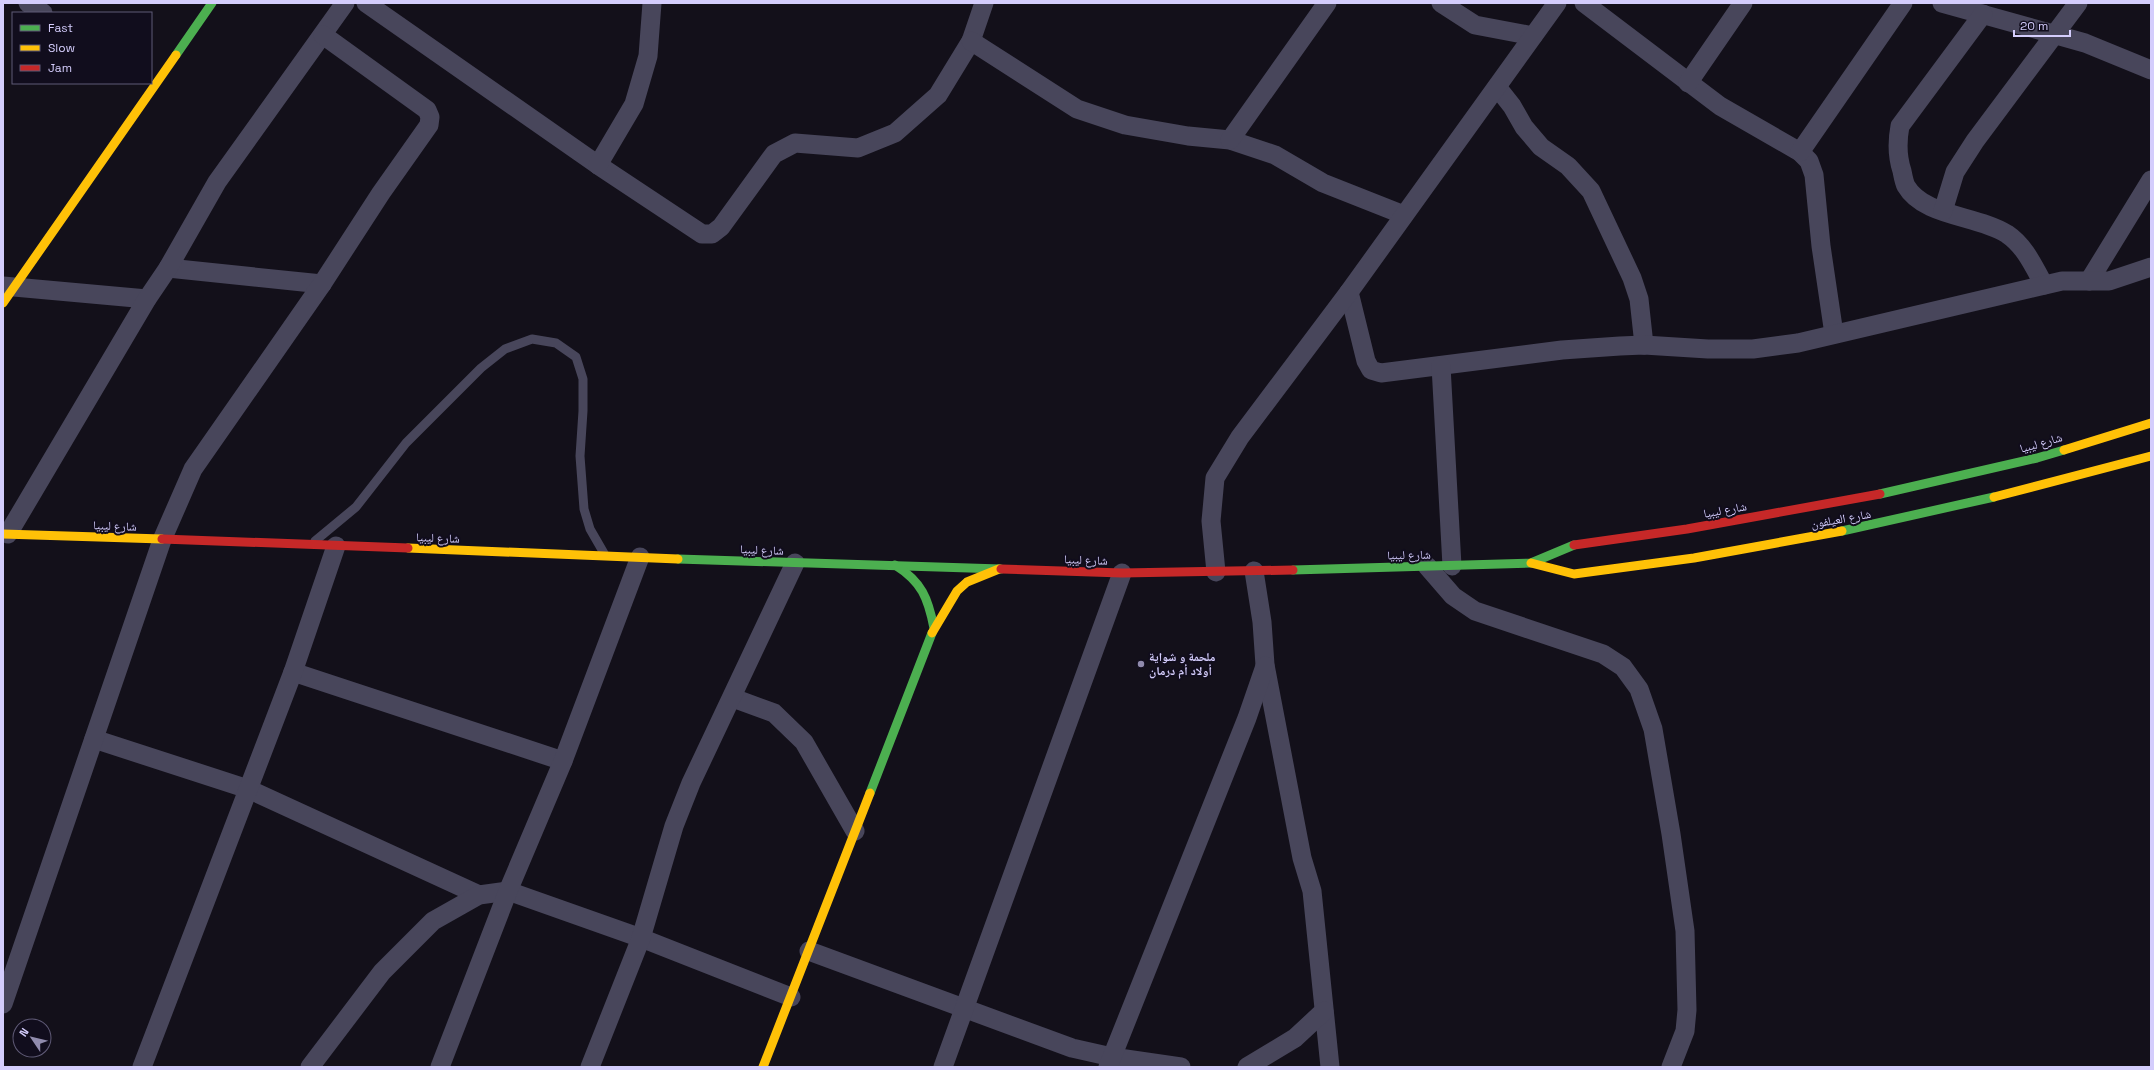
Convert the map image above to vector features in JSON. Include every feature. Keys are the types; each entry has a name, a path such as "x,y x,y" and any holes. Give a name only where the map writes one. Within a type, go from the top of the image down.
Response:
{"main road":[{"path":"3,302 8,286 212,3"},
{"name":"شارع ليبيا","path":"5,534 310,544 606,557 1122,573 1216,572 1531,563 1572,545 1687,529 1874,495 2029,460 2151,423"},
{"name":"شارع العيلفون","path":"1531,563 1574,574 1694,558 1879,524 2034,488 2151,456"},
{"path":"895,565 920,584 930,603 934,628"},
{"path":"763,1067 934,628 957,590 967,582 999,569"}],"street":[{"path":"28,3 42,12"},
{"path":"5,534 147,299 168,268 217,182 345,3"},
{"path":"366,3 598,165 702,234 712,234 721,227 774,154 781,150 795,143 858,148 895,133 938,95 971,41 984,3"},
{"path":"598,165 634,104 648,56 652,3"},
{"path":"1230,140 1327,3"},
{"path":"1441,3 1475,25 1533,36"},
{"path":"1216,572 1211,521 1214,478 1240,437 1349,292 1557,3"},
{"path":"1584,3 1688,83 1742,120 1800,152 1809,161 1814,175 1834,334"},
{"path":"1688,83 1743,3"},
{"path":"1800,152 1903,3"},
{"path":"1942,3 2085,43 2151,70"},
{"path":"1943,211 1955,172 1975,141 2078,3"},
{"path":"1983,14 1900,126 1897,140 1899,162 1906,186 1919,200 1943,211 1988,224 2008,235 2022,248 2044,285"},
{"path":"3,1004 162,540 193,469 322,284 429,125 430,117 427,110 322,35"},
{"path":"971,41 1077,109 1125,125 1188,136 1230,140 1275,156 1323,183 1404,214"},
{"path":"1497,87 1512,106 1524,127 1541,147 1568,166 1591,191 1632,278 1639,299 1644,345"},
{"path":"2089,281 2151,180"},
{"path":"1349,292 1366,361 1371,370 1382,373 1562,350 1644,345 1708,349 1753,349 1834,334 2070,280 2110,281 2151,267"},
{"path":"168,268 322,284"},
{"path":"8,286 147,299"},
{"path":"1441,366 1452,566"},
{"path":"142,1067 293,672 336,546"},
{"path":"440,1067 508,891 563,761 640,557"},
{"path":"590,1067 641,938 674,826 691,784 733,698 795,563"},
{"path":"1427,566 1453,596 1475,612 1604,654 1623,667 1639,689 1653,730 1671,834 1685,931 1687,1010 1686,1031 1671,1067"},
{"path":"1254,571 1262,622 1265,665 1302,858 1312,891 1330,1067"},
{"path":"944,1067 1122,573"},
{"path":"1110,1062 1247,718 1265,665"},
{"path":"293,672 563,761"},
{"path":"733,698 774,713 804,742 855,831"},
{"path":"94,739 248,789 479,895"},
{"path":"310,1067 382,972 433,921 479,895 508,891 641,938 791,997"},
{"path":"808,951 1110,1062 1180,1067"},
{"path":"1247,1067 1295,1038 1324,1011"}],"lane":[{"path":"310,544 335,526 356,507 406,443 481,368 505,348 532,339 556,343 576,357 583,379 583,411 580,456 584,509 590,529 606,557"}],"traffic: fast":[{"path":"176,55 212,3"},
{"path":"1880,494 2037,458 2064,450"},
{"path":"1842,531 1994,497"},
{"path":"1293,570 1531,563 1574,545"},
{"path":"678,559 1001,569"},
{"path":"895,565 918,584 926,599 934,628"},
{"path":"870,793 932,633"}],"traffic: slow":[{"path":"3,303 176,55"},
{"path":"2064,450 2151,423"},
{"path":"1994,497 2151,456"},
{"path":"1531,563 1574,574 1694,558 1842,531"},
{"path":"3,534 162,539"},
{"path":"408,548 678,559"},
{"path":"932,633 957,591 967,582 999,569"},
{"path":"763,1067 870,793"}],"traffic: jam":[{"path":"1574,545 1687,529 1880,494"},
{"path":"162,539 408,548"},
{"path":"1001,569 1122,573 1293,570"}],"place":[{"name":"ملحمة و شواية أولاد أم درمان","path":"1141,664"}]}
